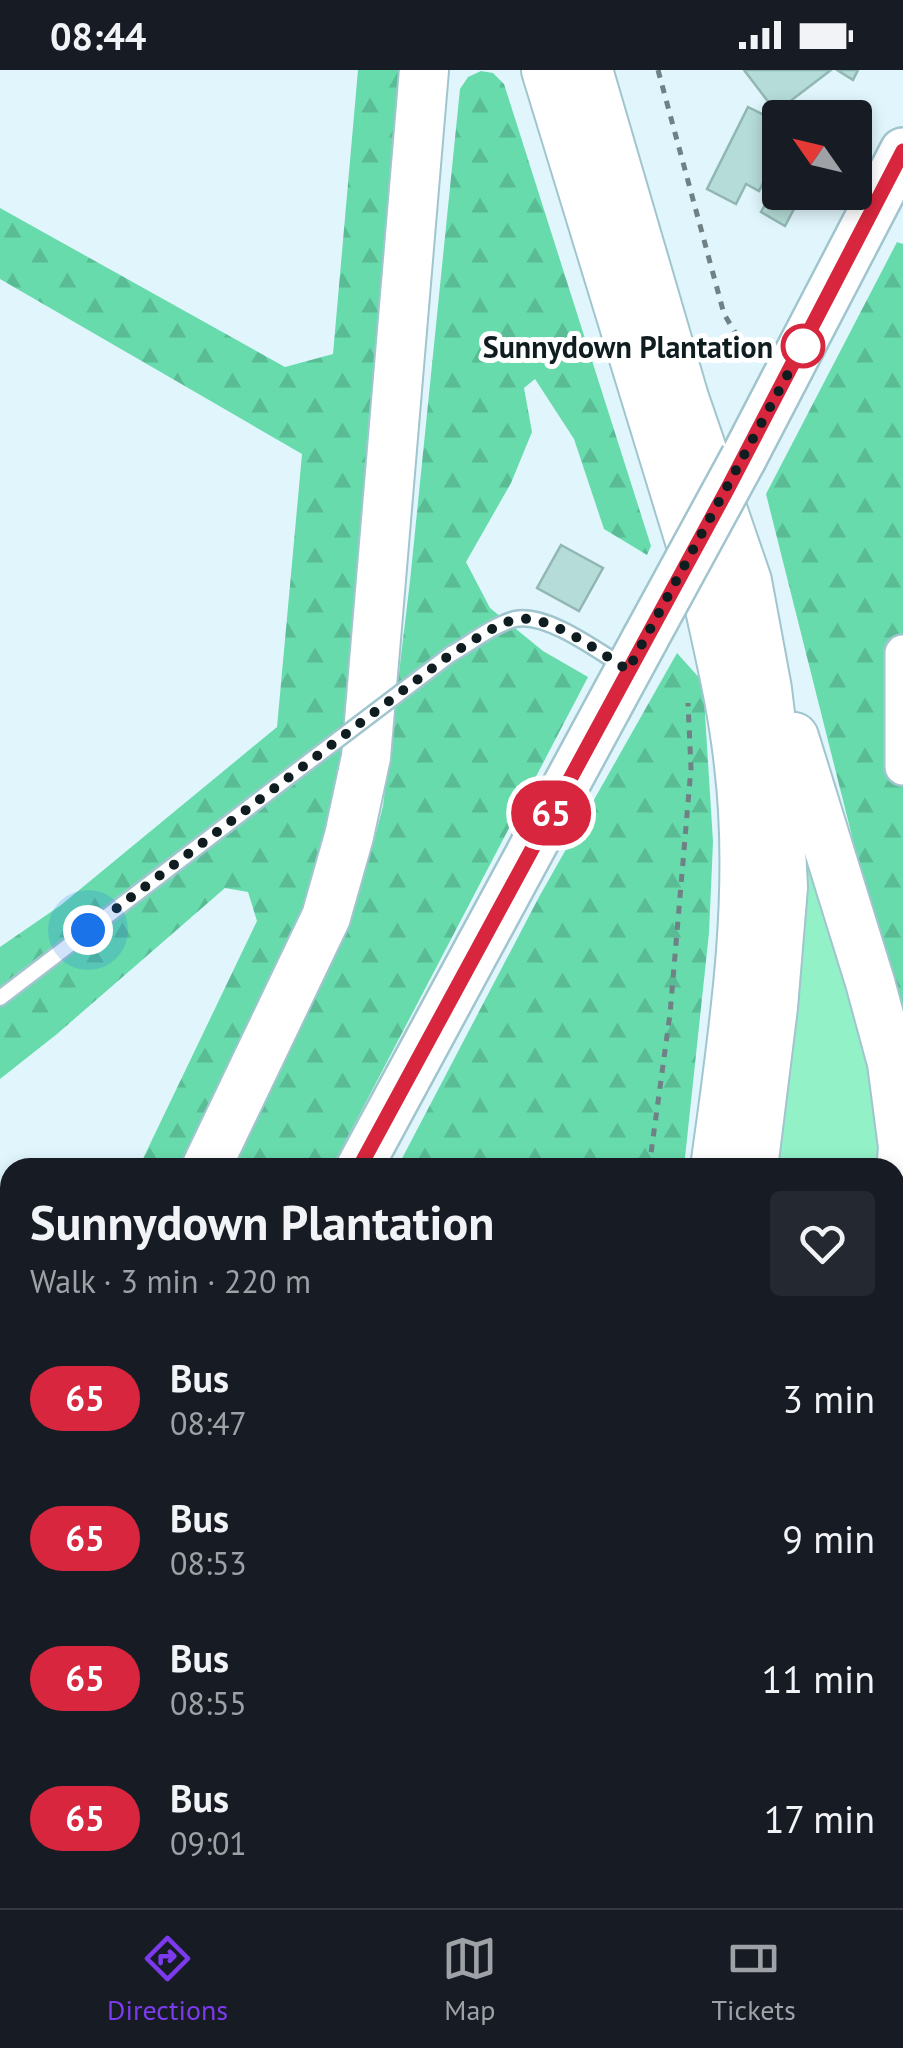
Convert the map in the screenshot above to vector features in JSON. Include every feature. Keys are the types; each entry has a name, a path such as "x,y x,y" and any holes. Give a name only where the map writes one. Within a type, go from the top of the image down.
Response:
{"highway":[{"path":"211,1158 326,917 350,836 366,757 424,70"},
{"path":"546,70 708,600 740,766 743,876 739,959 716,1158"},
{"path":"588,70 684,398 748,581 870,982 892,1064 902,1158"},
{"path":"748,581 778,772 782,888 773,1006 754,1158"}],"main road":[{"path":"363,1158 744,457 903,151"}],"street":[{"path":"903,654 903,767"}],"lane":[{"path":"0,998 451,654 509,621 533,618 568,634 637,655"}],"path":[{"path":"658,70 724,314 761,364"}],"green space":[{"path":"358,70 405,70 362,625 325,878 199,1158 143,1158 257,921 248,892 225,888 0,1079 0,947 61,905 277,727 302,454 0,279 0,208 285,367 333,354"},
{"path":"481,71 493,73 504,84 651,546 647,555 604,529 574,439 535,379 524,388 532,432 511,483 466,562 490,608 543,651 588,677 337,1158 230,1158 374,841 383,806 460,89 468,77"},
{"path":"897,242 903,244 903,1012 858,860 766,494"},
{"path":"677,653 703,682 713,842 709,933 685,1158 402,1158 539,897"},
{"path":"806,833 857,997 880,1158 778,1158 803,919"}],"building":[{"path":"744,70 831,70 792,100 767,100"},
{"path":"837,70 858,70 853,80"},
{"path":"748,107 762,114 759,191 746,184 736,204 707,189"},
{"path":"762,210 793,210 785,226"},
{"path":"561,545 603,568 579,611 537,588"}],"bus line":[{"name":"65","path":"364,1158 728,488 903,151"}],"place":[{"name":"Sunnydown Plantation","path":"803,346"}],"route":[{"path":"88,930 451,654 509,621 533,618 628,670 803,346"}]}
